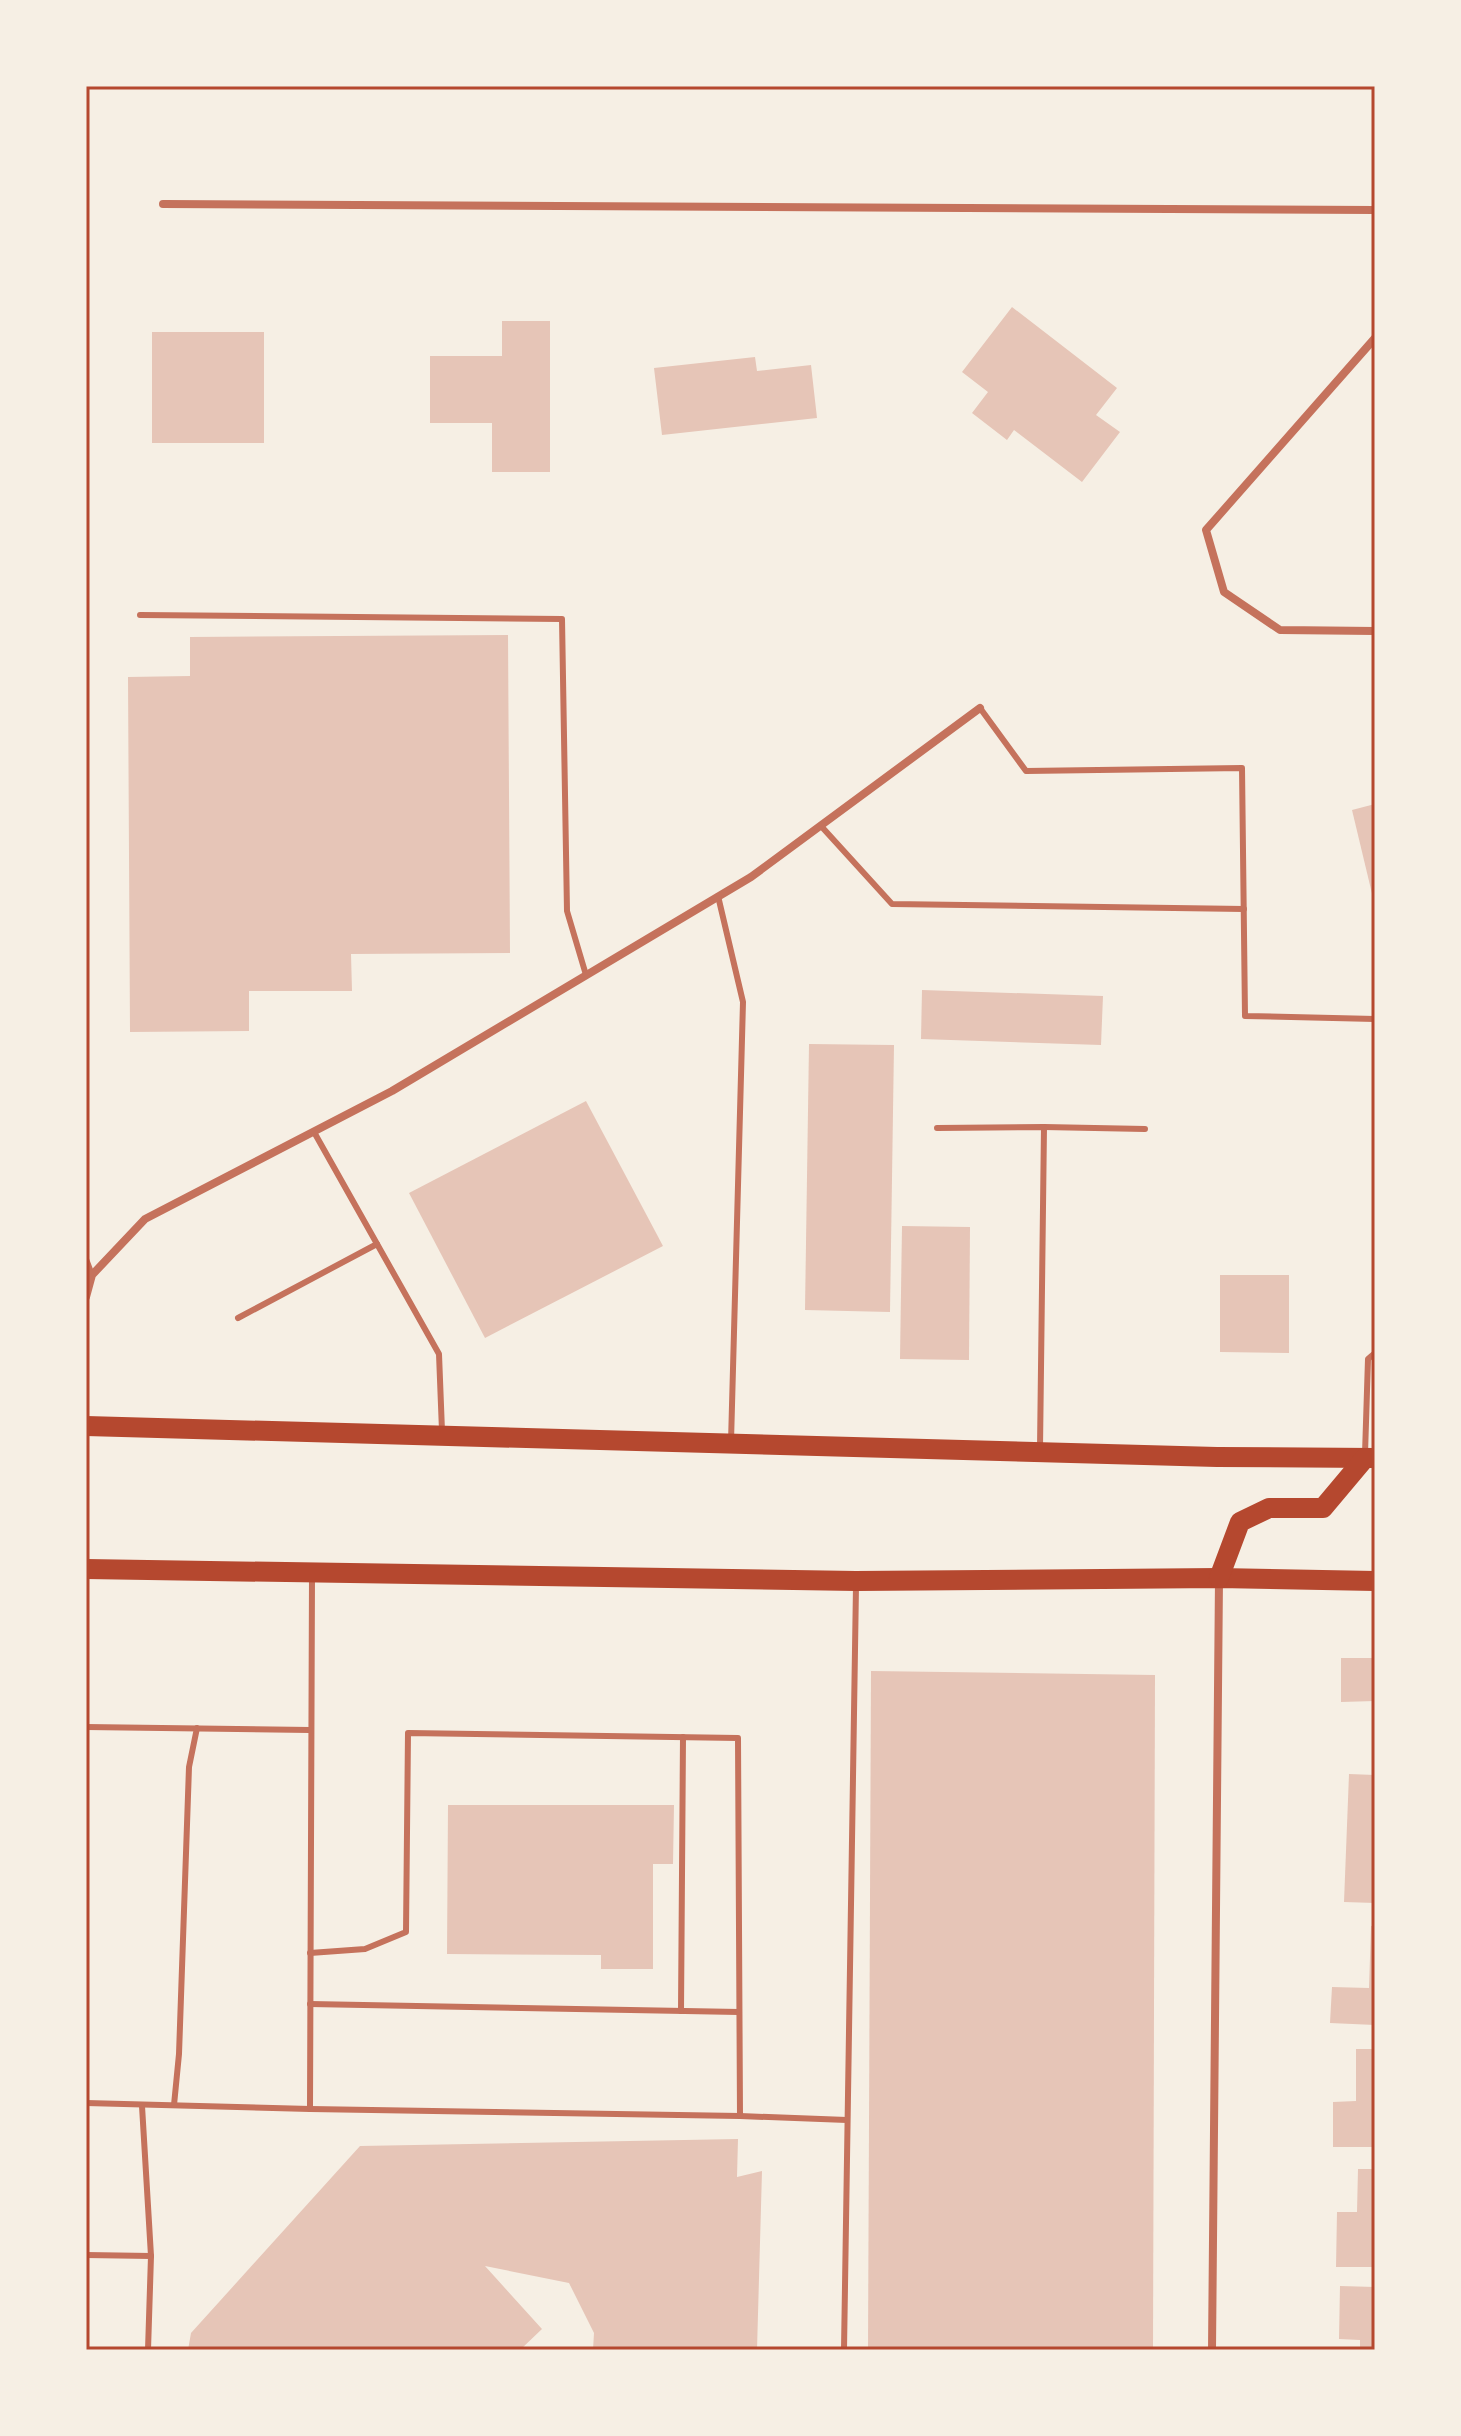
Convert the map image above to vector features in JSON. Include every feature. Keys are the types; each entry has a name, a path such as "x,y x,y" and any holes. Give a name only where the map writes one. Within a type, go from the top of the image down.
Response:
{"main road":[{"path":"86,1426 1370,1458"},
{"path":"1219,1578 1240,1522 1269,1508 1323,1508 1370,1458"},
{"path":"86,1569 856,1581 1219,1578 1375,1581"}],"street":[{"path":"163,204 1375,210"},
{"path":"1375,338 1206,530 1224,592 1280,630 1375,631"},
{"path":"86,1297 92,1275 145,1219 392,1091 751,877 980,708"},
{"path":"1212,2350 1219,1578"}],"lane":[{"path":"140,615 562,619 567,911 586,975"},
{"path":"980,708 1026,771 1242,768 1245,1016 1375,1019"},
{"path":"821,826 892,904 1244,909"},
{"path":"718,896 743,1002 731,1444"},
{"path":"1040,1452 1044,1127"},
{"path":"937,1128 1145,1129"},
{"path":"314,1132 439,1354 442,1435"},
{"path":"238,1318 377,1244"},
{"path":"86,1259 92,1275"},
{"path":"1370,1458 1368,1359 1375,1353"},
{"path":"310,2109 312,1573"},
{"path":"844,2350 856,1581"},
{"path":"86,1727 310,1730"},
{"path":"174,2105 179,2054 189,1767 197,1728"},
{"path":"310,1953 365,1949 406,1932 408,1733 738,1738 740,2116"},
{"path":"681,2011 683,1737"},
{"path":"310,2004 739,2012"},
{"path":"86,2103 847,2120"},
{"path":"142,2106 151,2256 148,2350"},
{"path":"86,2255 151,2256"}],"building":[{"path":"1012,307 1117,388 1096,415 1120,432 1082,482 1014,430 1007,440 972,413 988,392 962,372"},
{"path":"502,321 550,321 550,472 492,472 492,423 430,423 430,356 502,356"},
{"path":"152,332 264,332 264,443 152,443"},
{"path":"755,357 757,371 811,365 817,418 662,435 654,368"},
{"path":"508,635 510,953 351,954 352,991 249,991 249,1031 130,1032 128,677 190,676 190,637"},
{"path":"1375,804 1375,902 1374,902 1352,810"},
{"path":"922,990 1103,996 1101,1045 921,1039"},
{"path":"809,1044 894,1045 890,1312 805,1310"},
{"path":"586,1101 663,1246 485,1338 409,1193"},
{"path":"902,1226 970,1227 969,1360 900,1359"},
{"path":"1220,1275 1289,1275 1289,1353 1220,1352"},
{"path":"1341,1658 1375,1658 1375,1701 1341,1702"},
{"path":"871,1671 1155,1675 1153,2350 868,2350"},
{"path":"1349,1774 1375,1775 1375,1903 1344,1902"},
{"path":"448,1805 674,1805 673,1864 653,1864 653,1969 601,1969 601,1955 447,1954"},
{"path":"1371,1926 1375,1926 1375,2025 1330,2023 1332,1987 1369,1988"},
{"path":"1356,2049 1375,2049 1375,2147 1333,2147 1333,2102 1356,2101"},
{"path":"738,2139 737,2177 762,2171 757,2350 593,2350 594,2333 569,2283 485,2266 542,2329 520,2350 188,2350 191,2333 360,2146"},
{"path":"1358,2169 1375,2169 1375,2267 1336,2267 1337,2212 1357,2212"},
{"path":"1340,2286 1375,2287 1375,2350 1360,2350 1360,2340 1339,2339"}]}
